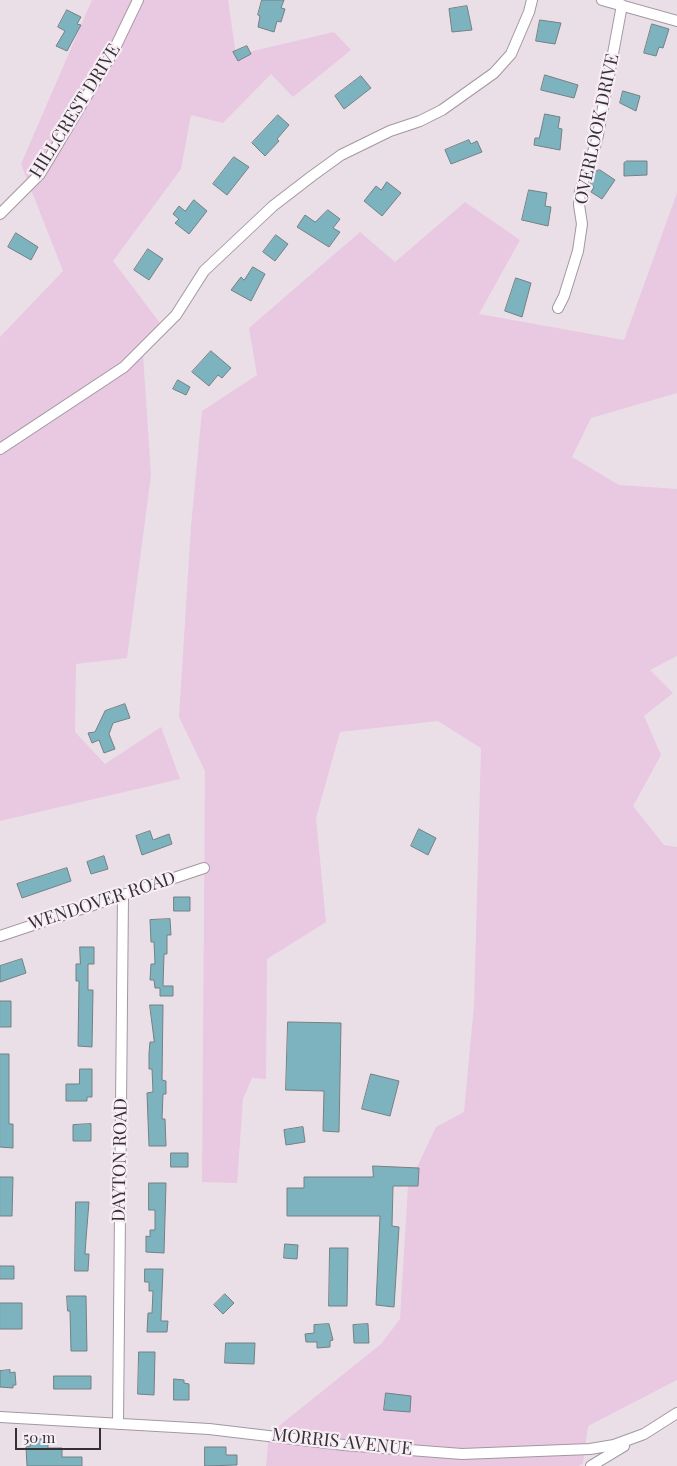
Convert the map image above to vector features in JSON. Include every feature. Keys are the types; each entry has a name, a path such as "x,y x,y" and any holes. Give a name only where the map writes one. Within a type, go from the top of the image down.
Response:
{"street":[{"name":"HILLCREST DRIVE","path":"0,214 40,174 113,52 138,0"},
{"path":"0,449 124,367 176,315 204,271 273,206 312,176 341,155 390,131 420,121 442,110 494,73 511,54 530,12 532,0"},
{"path":"602,0 677,21"},
{"name":"OVERLOOK DRIVE","path":"558,308 564,296 578,251 582,224 579,205 580,191 597,140 622,6"},
{"name":"WENDOVER ROAD","path":"0,936 204,868"},
{"name":"DAYTON ROAD","path":"118,1424 123,895"},
{"name":"MORRIS AVENUE","path":"0,1417 209,1429 344,1445 462,1454 590,1449 614,1445 644,1434 677,1413"},
{"path":"591,1466 644,1434"}],"shaded area":[{"path":"92,0 228,0 236,55 334,32 351,50 293,97 271,74 223,123 191,115 181,169 113,261 166,331 143,355 151,475 127,658 76,664 75,732 105,764 161,727 180,779 0,821 0,337 63,271 21,164"},
{"path":"677,193 677,393 591,418 572,457 619,485 677,489 677,656 650,670 673,693 644,716 661,755 633,806 664,845 677,847 677,1380 588,1426 583,1463 578,1466 266,1466 269,1434 381,1344 400,1319 408,1186 436,1127 464,1112 474,1005 481,748 438,721 340,732 316,818 326,922 267,959 266,1079 252,1078 243,1099 237,1183 202,1182 205,771 179,717 191,526 202,411 257,375 249,328 360,232 395,262 465,202 520,240 479,314 624,340"}],"building":[{"path":"262,0 284,0 281,8 285,9 281,22 277,21 274,32 258,27 260,16 258,15"},
{"path":"467,6 472,30 452,32 449,9"},
{"path":"67,10 81,17 77,24 81,25 67,51 56,46 65,31 58,27"},
{"path":"540,20 561,23 555,44 536,41"},
{"path":"652,24 669,29 663,48 659,47 656,56 644,53"},
{"path":"247,46 251,54 238,61 233,52"},
{"path":"545,75 578,85 574,98 541,90"},
{"path":"361,76 371,88 344,109 335,96"},
{"path":"623,91 640,96 636,111 620,103"},
{"path":"545,114 560,117 558,128 562,129 560,150 534,145 535,138 539,138"},
{"path":"278,115 289,125 277,139 279,141 265,156 252,143"},
{"path":"469,140 471,144 477,141 482,152 451,164 445,150"},
{"path":"234,157 249,167 227,195 213,184"},
{"path":"627,161 647,161 647,175 624,176 624,163"},
{"path":"600,170 615,180 602,199 591,192 594,187 590,184 596,171"},
{"path":"387,182 401,193 382,216 364,201 376,186 381,190"},
{"path":"529,190 547,193 545,206 551,207 548,226 522,220"},
{"path":"194,200 207,211 189,234 175,223 179,219 173,214 179,206 185,211"},
{"path":"328,210 340,219 333,228 340,232 329,247 297,227 305,215 315,222"},
{"path":"16,233 38,247 31,260 8,247"},
{"path":"276,235 288,244 275,261 263,252"},
{"path":"148,249 163,259 149,280 134,270"},
{"path":"253,267 265,274 251,301 231,290 241,277 244,280"},
{"path":"516,278 531,283 522,317 505,311"},
{"path":"211,351 231,368 222,378 218,375 209,386 192,372"},
{"path":"178,380 190,387 186,395 173,389"},
{"path":"125,704 130,718 113,723 109,734 115,749 104,753 99,740 92,743 88,733 95,732 105,711"},
{"path":"419,829 436,838 428,855 411,846"},
{"path":"150,831 153,840 169,834 172,844 142,855 136,836"},
{"path":"104,856 108,869 91,874 87,862"},
{"path":"67,868 71,881 22,898 17,884"},
{"path":"174,897 190,897 190,911 174,911"},
{"path":"170,919 171,935 167,935 167,954 164,954 163,986 173,986 173,996 160,996 160,988 155,988 154,980 150,980 151,964 155,964 150,920"},
{"path":"80,947 94,947 94,964 88,964 88,990 93,990 92,1047 78,1046 79,981 76,981 76,964 80,964"},
{"path":"22,959 26,973 0,982 0,966"},
{"path":"0,1001 11,1001 11,1027 0,1027"},
{"path":"150,1005 163,1005 162,1080 166,1081 166,1094 163,1094 162,1119 165,1119 166,1146 149,1146 147,1093 153,1092 152,1069 149,1069 149,1053 150,1042 154,1042"},
{"path":"288,1022 341,1023 339,1132 323,1131 324,1091 286,1090"},
{"path":"0,1054 9,1054 9,1124 13,1124 13,1148 0,1147"},
{"path":"80,1069 92,1069 92,1097 87,1097 87,1101 66,1101 66,1084 79,1084"},
{"path":"371,1074 399,1081 390,1116 362,1109"},
{"path":"91,1124 91,1141 73,1141 73,1125"},
{"path":"303,1127 305,1142 286,1145 284,1130"},
{"path":"171,1153 188,1153 188,1167 171,1167"},
{"path":"373,1166 419,1168 418,1186 393,1186 392,1226 399,1227 394,1307 376,1305 380,1216 287,1216 287,1188 304,1188 304,1177 373,1177"},
{"path":"0,1177 13,1177 12,1216 0,1216"},
{"path":"149,1183 166,1183 164,1253 146,1252 146,1236 150,1237 150,1230 155,1230 155,1210 149,1210"},
{"path":"76,1202 89,1202 85,1254 89,1254 88,1271 75,1271"},
{"path":"285,1244 298,1245 297,1259 284,1258"},
{"path":"330,1248 348,1248 347,1306 329,1306"},
{"path":"0,1266 14,1266 14,1279 0,1279"},
{"path":"145,1269 163,1269 161,1321 168,1321 167,1332 147,1332 148,1313 152,1313 153,1291 149,1291 149,1282 145,1282"},
{"path":"225,1294 234,1303 223,1314 214,1305"},
{"path":"67,1296 86,1296 87,1351 71,1351 70,1311 68,1311"},
{"path":"0,1303 22,1303 22,1329 0,1329"},
{"path":"329,1324 333,1340 330,1341 330,1347 317,1348 317,1342 306,1342 305,1334 314,1333 314,1325"},
{"path":"368,1324 369,1343 354,1343 353,1325"},
{"path":"226,1343 255,1343 254,1364 225,1363"},
{"path":"139,1352 155,1352 154,1395 138,1394"},
{"path":"10,1370 10,1373 15,1372 16,1385 13,1385 13,1388 0,1387 0,1371"},
{"path":"54,1376 91,1376 91,1389 54,1389"},
{"path":"174,1379 184,1380 184,1383 189,1384 189,1400 174,1400"},
{"path":"386,1393 411,1396 410,1412 384,1410"},
{"path":"30,1439 48,1439 48,1448 62,1448 62,1457 82,1457 82,1466 27,1466 26,1447 30,1446"},
{"path":"205,1447 226,1447 226,1455 237,1455 237,1465 205,1466"}]}
